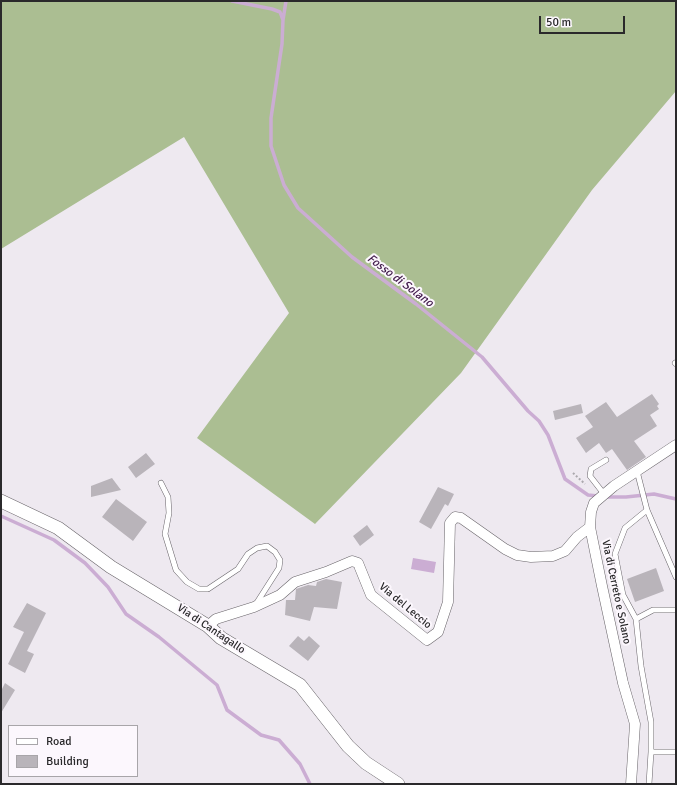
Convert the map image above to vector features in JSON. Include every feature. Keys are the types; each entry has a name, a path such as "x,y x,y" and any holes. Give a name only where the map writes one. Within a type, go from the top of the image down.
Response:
{"street":[{"name":"Via di Cerreto e Solano","path":"631,784 635,724 623,683 590,527 591,512 594,503 604,494 676,445"},
{"name":"Via di Cantagallo","path":"1,501 58,528 111,567 208,626 221,638 300,685 366,764 398,784"},
{"name":"Via del Leccio","path":"208,626 216,619 254,607 280,595 295,582 326,572 352,561 358,563 371,595 427,640 438,632 448,602 450,523 455,517 461,518 511,552 517,555 531,557 552,556 565,551 577,537 590,527"}],"lane":[{"path":"604,494 590,476 591,469 606,460"},
{"path":"637,471 647,510 676,577"},
{"path":"161,483 168,497 169,513 165,534 176,570 187,582 199,589 208,589 238,569 248,554 257,548 267,546 275,552 280,560 279,568 254,607"},
{"path":"647,510 625,528 615,554 623,595 636,619 641,666 651,722 649,784"},
{"path":"636,619 653,610 676,610"},
{"path":"651,752 676,752"}],"green space":[{"path":"1,1 676,1 676,91 592,190 461,373 315,524 197,438 289,313 184,137 1,249"}],"shaded area":[{"path":"413,558 436,562 434,573 411,569"}],"building":[{"path":"652,394 659,404 657,406 659,409 650,415 657,426 634,441 646,457 627,470 612,449 606,453 599,443 586,453 576,438 593,427 585,416 606,402 617,417"},
{"path":"581,404 583,413 555,420 553,411"},
{"path":"146,453 155,464 136,478 128,467"},
{"path":"112,478 121,490 91,497 91,486"},
{"path":"438,487 454,494 448,506 445,504 431,529 419,522"},
{"path":"116,499 147,522 133,541 102,517"},
{"path":"367,525 374,535 360,546 353,536"},
{"path":"656,568 664,591 635,602 627,579"},
{"path":"326,579 342,582 337,609 314,607 310,621 285,615 286,600 295,600 296,589 308,585 316,586 317,582"},
{"path":"27,603 46,613 27,651 34,654 25,673 8,664 24,632 13,627"},
{"path":"298,636 304,641 309,636 320,646 308,661 289,646"},
{"path":"5,683 15,690 1,713 1,691"}],"waterway":[{"name":"Fosso di Solano","path":"232,1 272,9 280,12 283,20 282,44 271,118 271,146 284,185 298,208 352,257 416,304 482,357 528,411 539,421 548,435 565,479 588,495 598,496"},
{"path":"283,20 286,1"},
{"name":"Fosso di Solano","path":"604,497 626,497 654,494 676,499"},
{"path":"1,516 54,540 85,563 108,587 126,614 159,637 217,685 227,710 261,735 279,740 300,764 310,784"}]}
